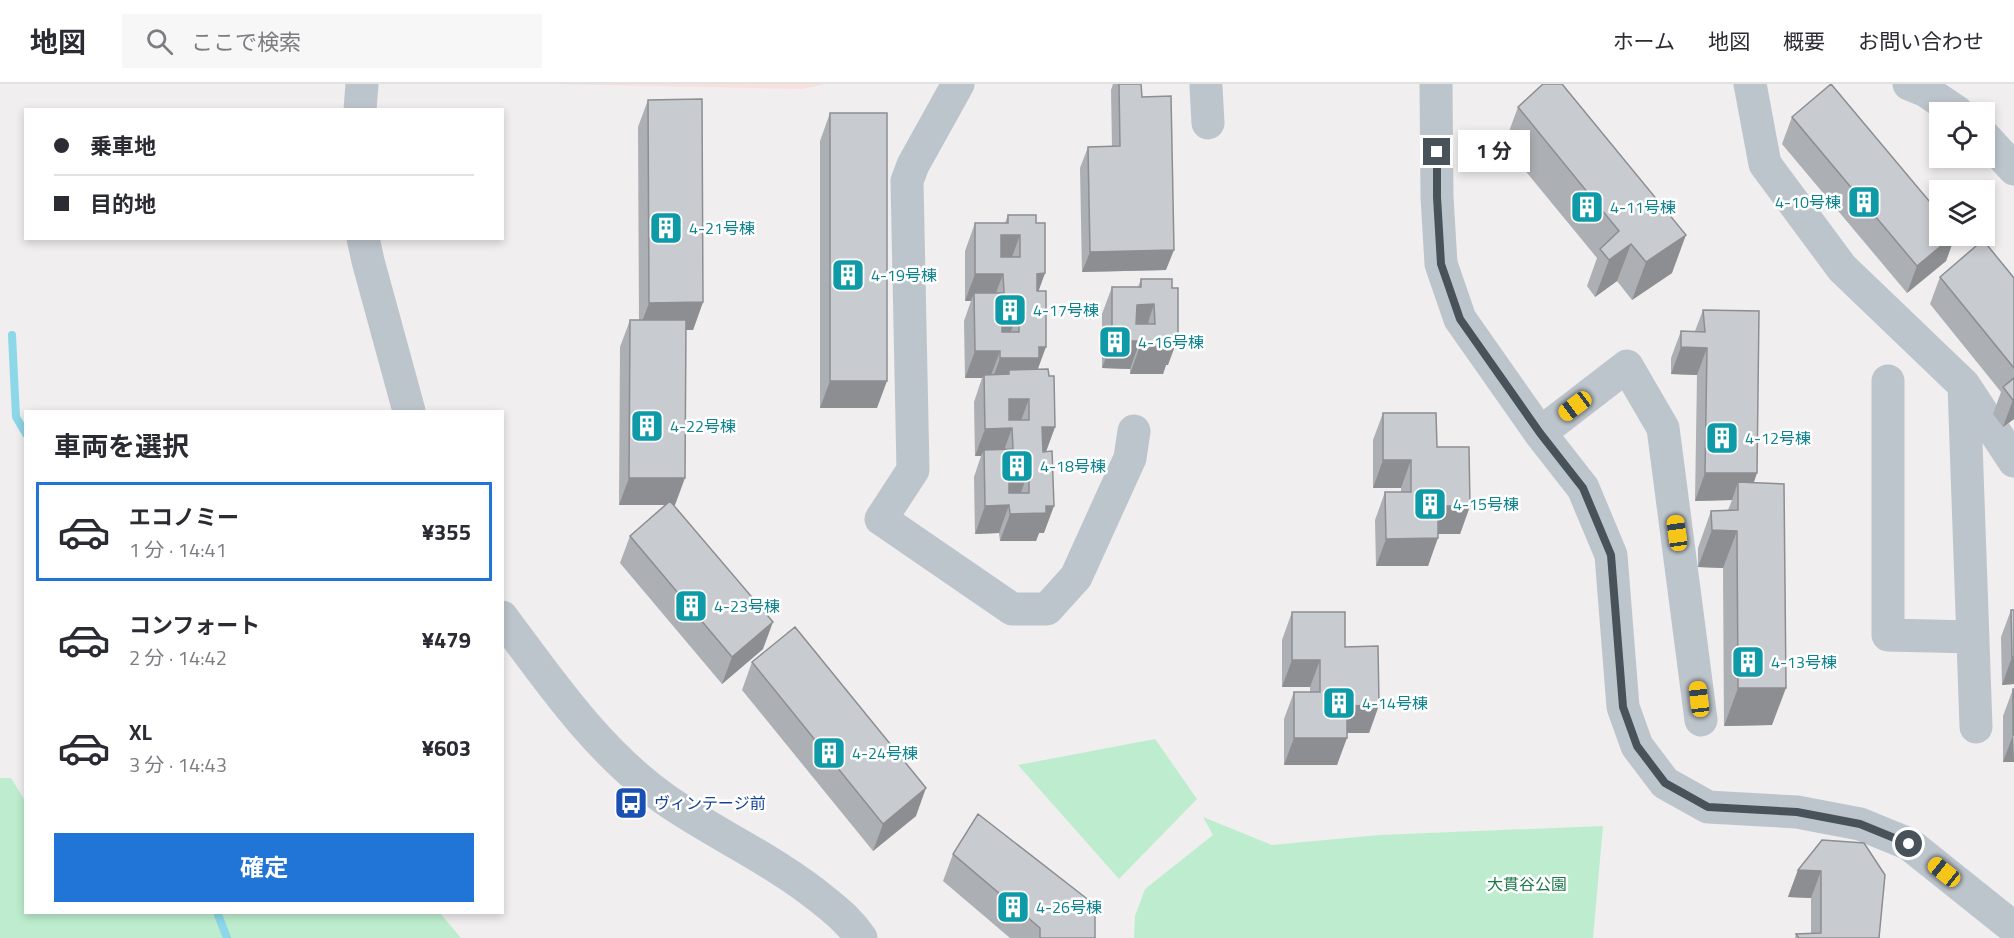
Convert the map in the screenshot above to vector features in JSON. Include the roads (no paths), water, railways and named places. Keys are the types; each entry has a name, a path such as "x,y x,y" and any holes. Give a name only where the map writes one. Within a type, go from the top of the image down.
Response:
{"street":[{"path":"360,108 362,84"},
{"path":"958,84 913,165 907,181 913,470 881,519 1012,609 1047,609 1076,577 1130,458 1134,431"},
{"path":"1436,84 1437,197 1441,264 1460,319 1540,433 1583,488 1611,555 1623,707 1637,746 1665,783 1708,807 1797,812 1860,824 1909,844 2014,928"},
{"path":"1750,84 1765,164 1842,268 1964,385 2014,461"},
{"path":"1909,84 1926,91 1942,102"},
{"path":"1206,87 1208,123"},
{"path":"1995,148 2014,169"},
{"path":"363,240 409,410"},
{"path":"1540,433 1627,366 1663,428 1701,720"},
{"path":"1888,381 1888,635 1973,638"},
{"path":"1964,385 1976,727"},
{"path":"504,620 548,680 620,761 664,798 707,827 804,885 851,923 861,938"}],"waterway":[{"path":"12,335 16,417 24,431"},
{"path":"218,914 227,938"}],"place":[{"name":"4-10号棟","path":"1864,202"},
{"name":"4-11号棟","path":"1587,207"},
{"name":"4-21号棟","path":"666,228"},
{"name":"4-19号棟","path":"848,275"},
{"name":"4-17号棟","path":"1010,310"},
{"name":"4-16号棟","path":"1115,342"},
{"name":"4-22号棟","path":"647,426"},
{"name":"4-12号棟","path":"1722,438"},
{"name":"4-18号棟","path":"1017,466"},
{"name":"4-15号棟","path":"1430,504"},
{"name":"4-23号棟","path":"691,606"},
{"name":"4-13号棟","path":"1748,662"},
{"name":"4-14号棟","path":"1339,703"},
{"name":"4-24号棟","path":"829,753"},
{"name":"ヴィンテージ前","path":"631,803"},
{"name":"4-26号棟","path":"1013,907"}],"park label":[{"name":"大貫谷公園","path":"1527,884"}]}
